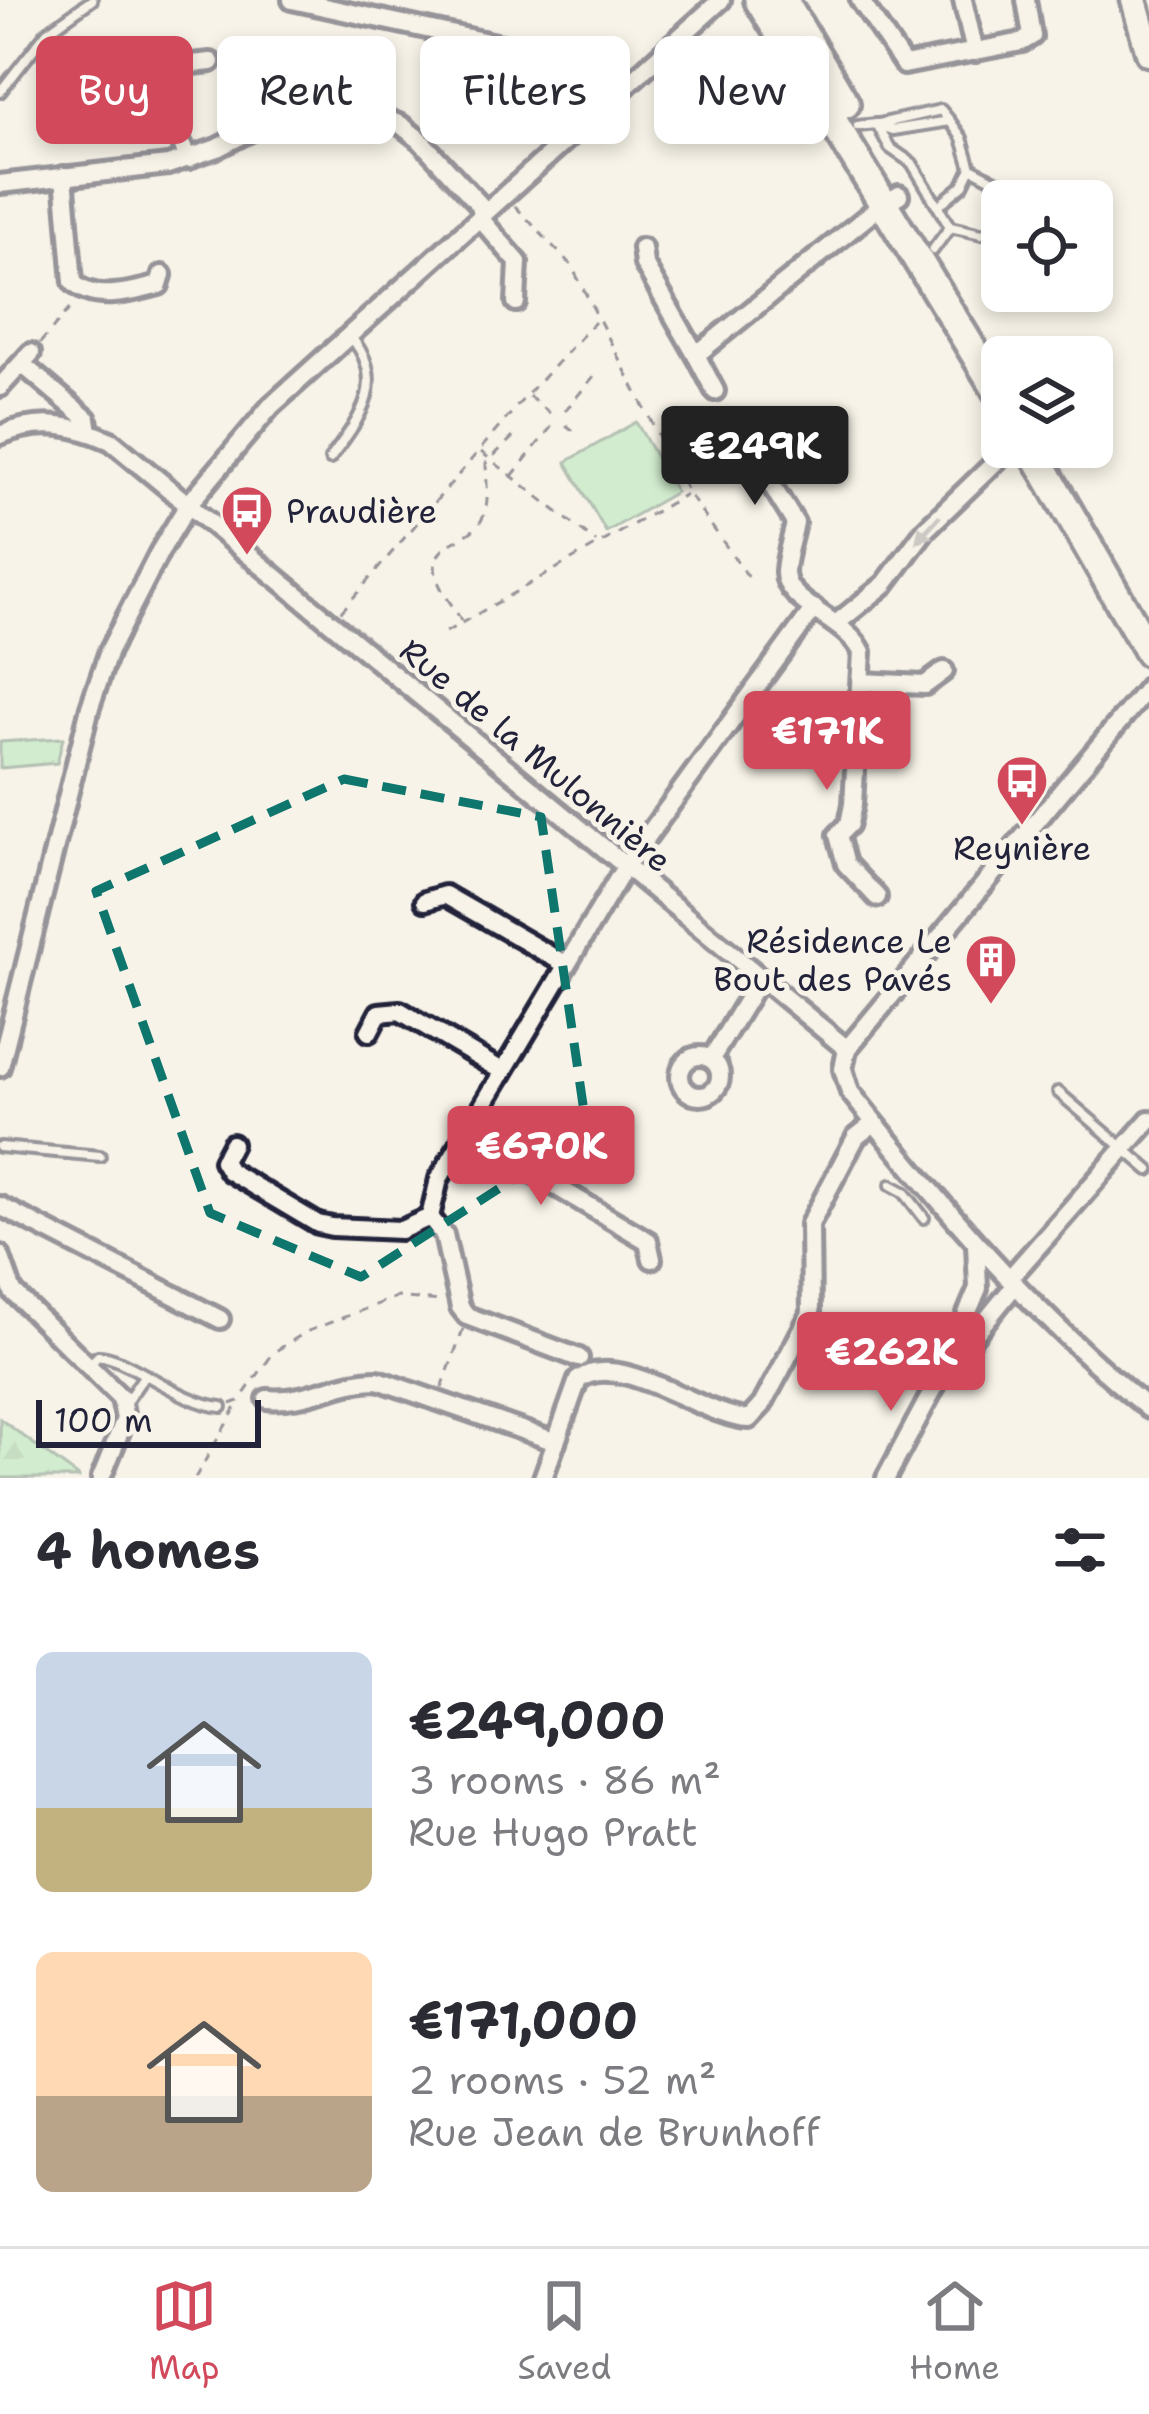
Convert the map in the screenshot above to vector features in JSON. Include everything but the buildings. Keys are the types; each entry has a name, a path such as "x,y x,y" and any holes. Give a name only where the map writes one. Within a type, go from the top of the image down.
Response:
{"main road":[{"path":"760,0 893,199 981,360"},
{"path":"783,0 868,125 893,199 941,239 986,336"},
{"path":"1043,468 1149,652"},
{"path":"1058,468 1149,621"}],"street":[{"path":"292,0 459,36"},
{"path":"630,82 701,6 721,0"},
{"path":"860,0 904,65 1022,42 1032,36 1026,0"},
{"path":"963,0 975,52"},
{"path":"1134,0 1149,53"},
{"path":"189,159 180,140 172,73 183,64 211,62"},
{"path":"0,184 189,159 282,115 321,110 374,114 401,125 420,140 474,198 487,227 518,262 516,302"},
{"path":"0,1066 90,707 109,651 160,550 188,506 271,406 560,144"},
{"path":"64,176 73,282 81,290 102,294 159,285 162,275"},
{"path":"695,355 893,199"},
{"path":"642,248 644,264 715,391"},
{"path":"0,387 26,358 87,419 89,431 36,424 0,435"},
{"name":"Rue de la Mulonnière","path":"89,431 111,441 847,1049"},
{"path":"754,439 769,481 795,523 784,575 790,592 811,612 843,620 862,652 853,804 849,824 838,835 846,864 877,897"},
{"path":"843,620 885,584 926,529 989,468"},
{"path":"430,1217 439,1179 625,867 811,612"},
{"path":"861,682 925,685 944,671"},
{"path":"1149,686 847,1049 846,1082 874,1123 1052,1327 1149,1409"},
{"path":"425,901 446,895 565,964"},
{"path":"711,1059 759,980"},
{"path":"369,1032 380,1013 400,1011 502,1071"},
{"path":"941,1375 1012,1282 1149,1120"},
{"path":"430,1217 444,1235 464,1311 584,1365 677,1392 728,1418 749,1419 761,1406 811,1313 810,1224 856,1137 874,1123"},
{"path":"466,1133 648,1241 652,1259"},
{"path":"232,1144 223,1161 229,1171 318,1224 401,1230 430,1217"},
{"path":"0,1206 220,1319"},
{"path":"886,1478 941,1375 978,1288 976,1243"},
{"path":"0,1255 13,1292 114,1389 124,1406 122,1430 101,1478"},
{"path":"543,1478 584,1365"},
{"path":"267,1399 286,1401 356,1380 377,1380 556,1442"}],"lane":[{"path":"0,92 47,32 92,0"},
{"path":"868,125 893,130 950,122 962,138 971,168 962,185 938,206"},
{"path":"868,125 912,164 938,206 941,239 981,234"},
{"path":"971,168 994,180"},
{"path":"330,459 368,402 363,350 348,334"},
{"path":"1058,1092 1149,1170"},
{"path":"0,1147 100,1156"},
{"path":"891,1185 904,1192 924,1218"},
{"path":"89,1365 104,1355 206,1406 222,1407"},
{"path":"124,1406 144,1376"}],"path":[{"path":"513,203 571,265 688,493 748,578"},
{"path":"26,358 68,313 81,290"},
{"path":"339,614 527,395 597,321"},
{"path":"566,412 599,370"},
{"path":"527,395 551,414"},
{"path":"566,425 579,435"},
{"path":"512,476 552,427"},
{"path":"462,623 437,578 436,562 442,549 482,520 489,458 513,437"},
{"path":"479,451 599,544"},
{"path":"446,632 688,493"},
{"path":"195,1478 239,1401 274,1352 336,1318 396,1297 419,1297 464,1311 436,1402"},
{"path":"222,1407 239,1401"}],"highlighted area":[{"path":"344,779 541,817 587,1132 361,1277 210,1213 96,891"}],"green space":[{"path":"636,422 676,492 606,532 566,462"},
{"path":"63,738 57,763 0,768 0,742"},
{"path":"0,1419 79,1477 79,1478 0,1478"}],"place":[{"name":"Praudière","path":"247,557"},
{"name":"Reynière","path":"1022,827"},
{"name":"Résidence Le Bout des Pavés","path":"991,1006"}]}
